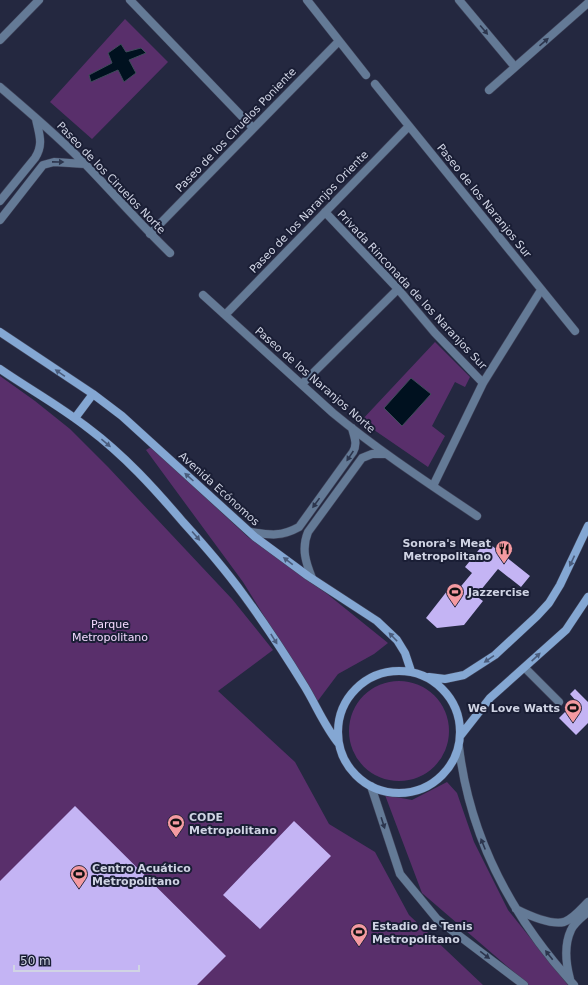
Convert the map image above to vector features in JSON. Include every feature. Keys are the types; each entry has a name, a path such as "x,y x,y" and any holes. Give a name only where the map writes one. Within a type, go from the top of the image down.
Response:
{"street":[{"path":"0,40 39,0"},
{"path":"130,0 253,128"},
{"path":"308,0 338,41 366,75"},
{"path":"459,0 515,68"},
{"path":"489,90 588,3"},
{"name":"Paseo de los Ciruelos Poniente","path":"150,234 338,41"},
{"name":"Paseo de los Naranjos Sur","path":"375,84 575,331"},
{"name":"Paseo de los Ciruelos Norte","path":"0,87 85,164 150,234 170,253"},
{"path":"0,201 40,150 41,142 36,118"},
{"name":"Paseo de los Naranjos Oriente","path":"225,314 408,126"},
{"path":"0,220 43,165 54,162 85,164"},
{"name":"Privada Rinconada de los Naranjos Sur","path":"325,212 398,289 435,333 483,383"},
{"path":"302,384 398,289"},
{"path":"433,486 483,383 542,290"},
{"name":"Paseo de los Naranjos Norte","path":"203,295 333,413 385,454 477,516"},
{"name":"Avenida Ecónomos","path":"0,332 122,416 250,532 312,578 377,621 397,640 405,653 411,671"},
{"path":"0,369 75,418 124,458 157,492 222,566 269,631 306,688 330,732 339,744"},
{"path":"75,418 92,394"},
{"path":"250,532 277,535 290,532 299,527 353,452 356,442 352,428"},
{"path":"312,578 304,550 308,532 362,458 372,454 385,454"},
{"path":"427,677 442,687 453,701 459,718 461,735 454,761 444,774 432,784 417,791 402,793 386,792 371,786 352,771 345,761 339,744 338,727 342,710 350,695 362,683 377,674 394,670 411,671 427,677 445,680 464,676 495,655 538,616 549,603 560,585 588,526"},
{"path":"461,735 490,698 566,630 588,597"},
{"path":"525,668 559,702"},
{"path":"459,747 468,797 480,836 501,884 550,957 573,983"},
{"path":"371,786 400,874 436,919 524,985"},
{"path":"564,922 588,902"},
{"path":"516,908 538,919 564,922 571,929"},
{"path":"573,983 568,970 567,949 571,929 588,912"}],"green space":[{"path":"125,19 168,62 92,139 50,102"},
{"path":"435,342 470,377 465,387 455,382 432,426 445,436 428,467 361,421"},
{"name":"Parque Metropolitano","path":"0,376 70,429 108,467 232,599 273,650 218,691 295,762 329,824 375,852 409,915 483,985 0,985"},
{"path":"151,447 248,537 326,593 388,643 374,654 338,674 317,702 243,582 146,450"},
{"path":"399,681 418,685 434,696 445,712 449,731 445,750 434,766 418,777 399,781 380,777 364,766 353,750 349,731 353,712 364,696 380,685"},
{"path":"447,782 457,793 474,842 508,910 568,985 529,985 422,893 385,795 412,800"}],"water":[{"path":"121,44 126,52 141,48 146,53 129,60 136,73 124,82 118,70 91,82 89,75 112,63 108,53"},
{"path":"411,378 431,394 402,426 384,408"}],"building":[{"path":"486,541 530,576 521,587 498,569 476,596 483,601 464,625 437,628 426,618 451,586 457,591 472,573 465,567"},
{"path":"575,689 588,702 588,723 576,735 559,718 576,701 570,694"},
{"name":"Centro Acuático Metropolitano","path":"75,806 226,956 197,985 0,985 0,881"},
{"path":"294,821 331,856 260,929 223,895"}],"place":[{"name":"Sonora's Meat Metropolitano","path":"504,564"},
{"name":"Jazzercise","path":"455,607"},
{"name":"We Love Watts","path":"573,723"},
{"name":"CODE Metropolitano","path":"176,838"},
{"name":"Centro Acuático Metropolitano","path":"79,889"},
{"name":"Estadio de Tenis Metropolitano","path":"359,947"}]}
